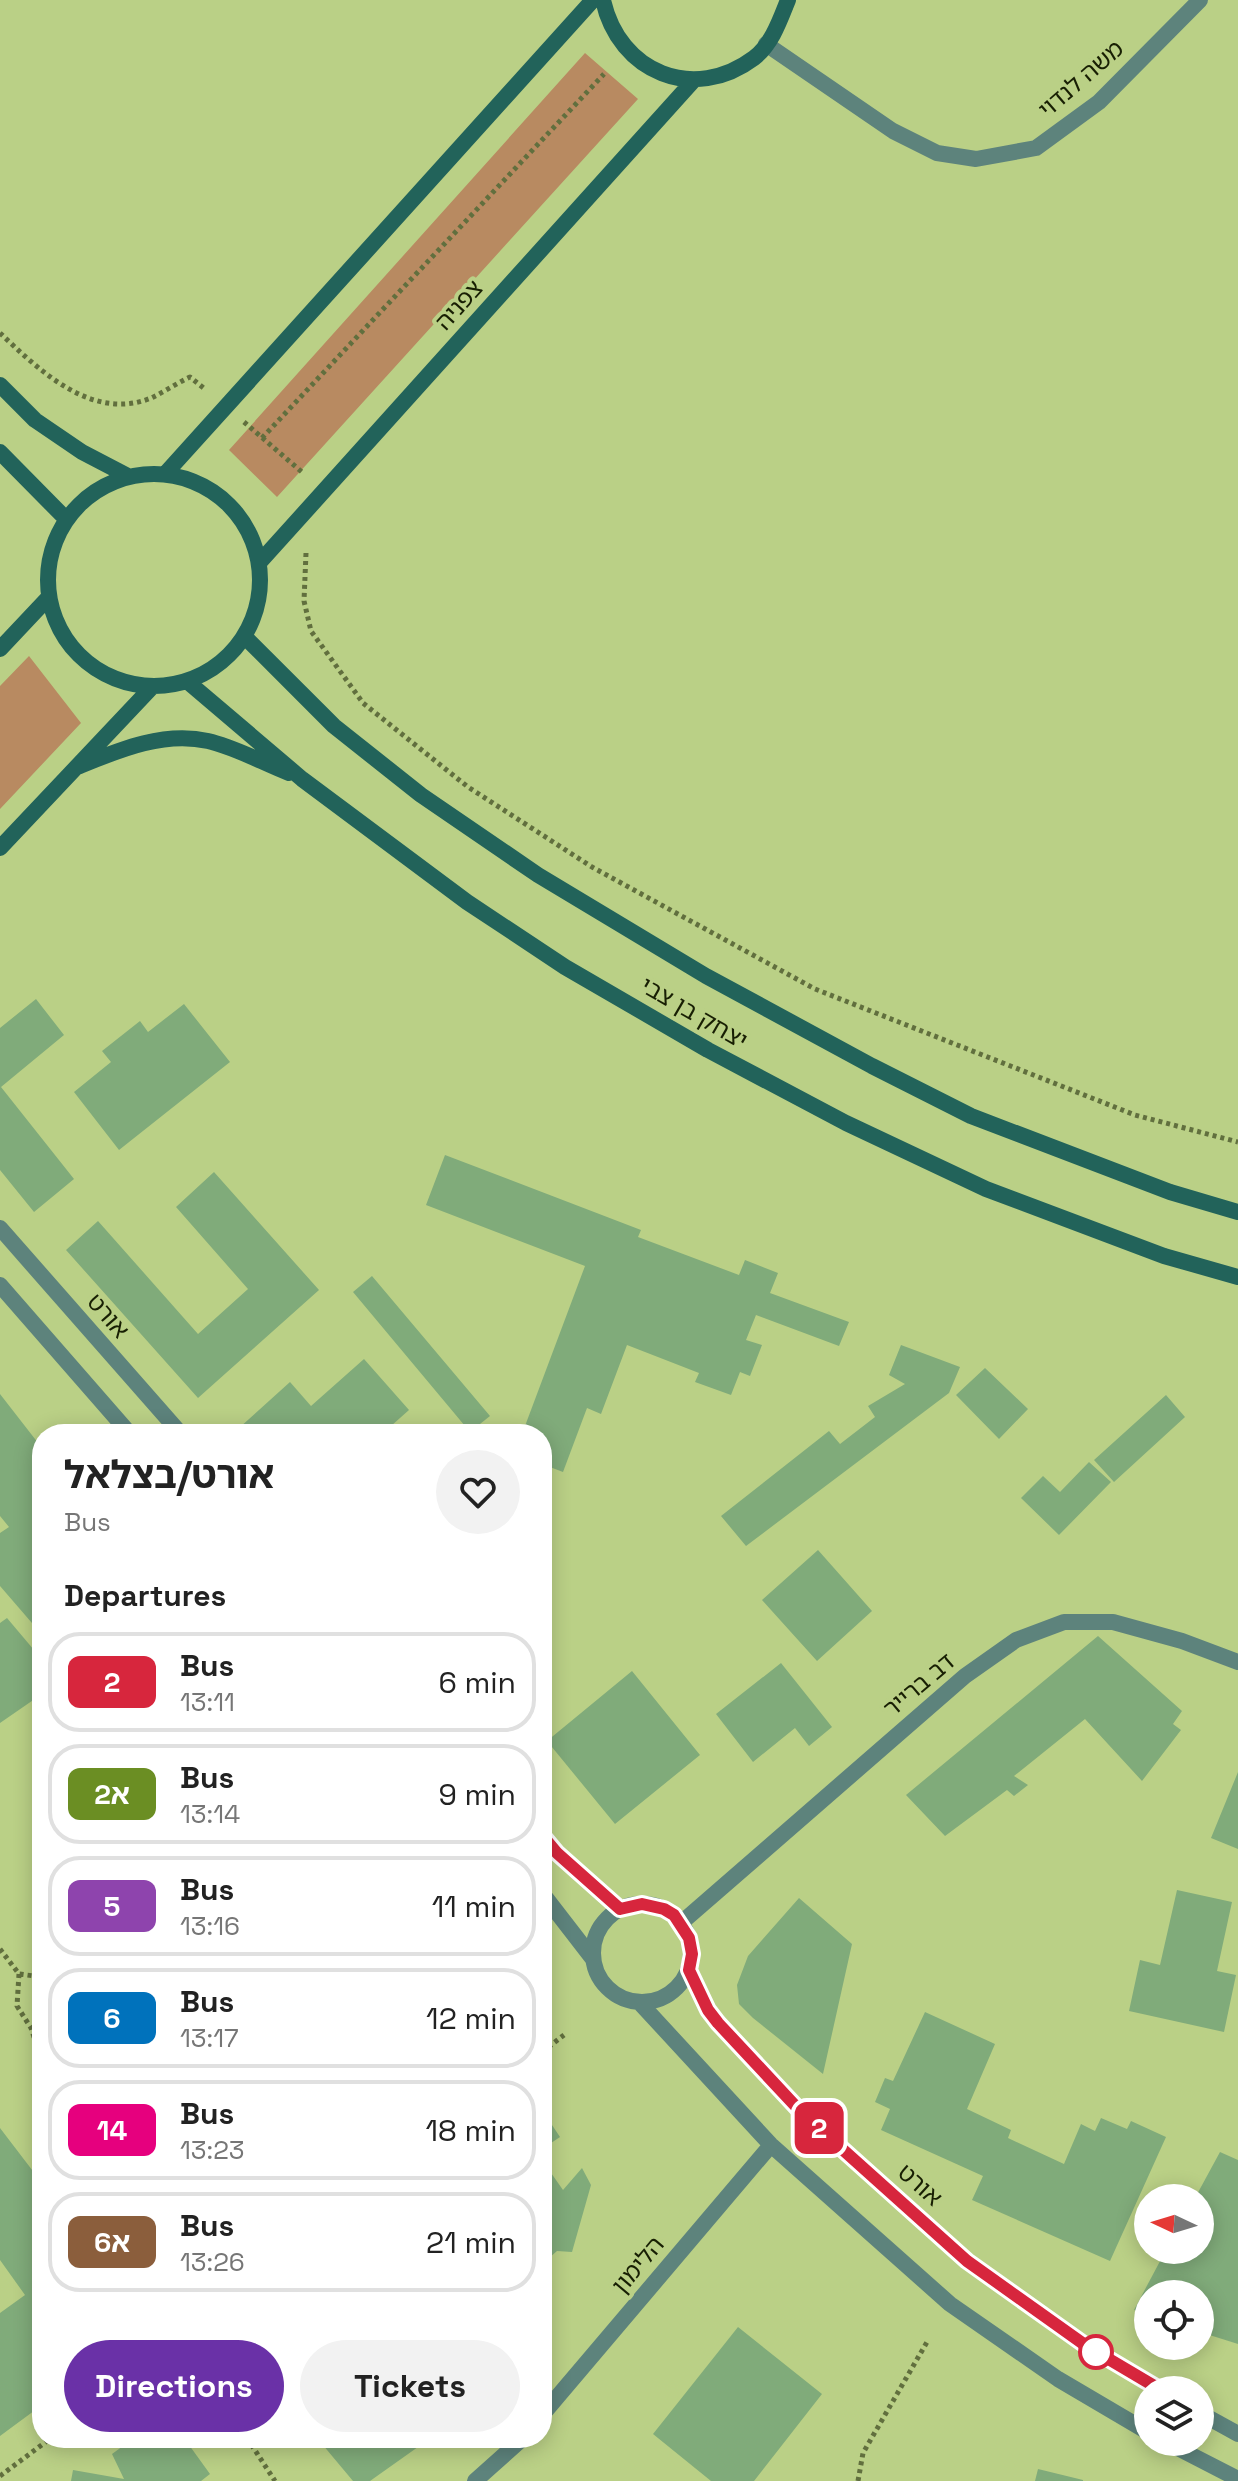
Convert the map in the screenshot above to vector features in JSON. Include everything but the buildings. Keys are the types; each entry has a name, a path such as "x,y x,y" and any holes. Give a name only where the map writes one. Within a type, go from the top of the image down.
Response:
{"street":[{"path":"165,474 593,0"},
{"path":"603,0 619,40 645,67 694,80 708,80 730,73 757,56 776,31 788,0"},
{"name":"משה לנדוי","path":"766,44 893,131 937,153 976,159 1036,148 1099,102 1200,0"},
{"name":"צפניה","path":"259,563 694,80"},
{"path":"0,385 35,420 82,452 128,476"},
{"path":"0,452 66,519"},
{"path":"165,474 199,483 227,503 248,530 259,563 260,588 255,613 244,636 220,664 188,682 152,687 116,680 84,661 61,632 48,598 48,570 53,544 66,519 83,500 104,485 128,476 165,474"},
{"path":"0,649 48,598"},
{"name":"יצחק בן צבי","path":"244,636 334,726 421,795 538,875 706,976 971,1116 1170,1192 1238,1212"},
{"name":"יצחק בן צבי","path":"188,682 302,779 479,910 565,967 708,1050 846,1123 986,1189 1164,1256 1238,1277"},
{"path":"0,848 152,687"},
{"path":"77,767 127,746 178,737 210,741 302,779"},
{"name":"אורט","path":"0,1228 172,1424"},
{"path":"0,1285 121,1424"},
{"name":"דב ברייר","path":"681,1923 965,1676 1016,1640 1064,1622 1113,1622 1182,1641 1238,1662"},
{"path":"552,1847 620,1909"},
{"path":"552,1906 593,1959 597,1975 607,1989 617,1996 640,2003 651,2002 673,1992 689,1970 692,1954 689,1938 681,1923 664,1909 642,1904 620,1909 608,1918 599,1929 593,1959"},
{"name":"אורט","path":"689,1970 708,2010 718,2023 802,2113 967,2261 1085,2345 1137,2376"},
{"path":"640,2003 771,2145 950,2304 1058,2379 1134,2424"},
{"name":"הלימון","path":"552,2403 771,2145"},
{"path":"1214,2421 1238,2434"},
{"path":"475,2481 512,2448"},
{"path":"1193,2456 1238,2479"}],"path":[{"path":"262,438 604,74"},
{"path":"0,333 38,370 70,391 95,400 125,403 150,398 190,377 324,491"},
{"path":"309,544 303,580 305,609 311,631 363,703 468,787 592,867 815,989 1135,1115 1238,1142"},
{"path":"0,1949 19,1974 17,2006 32,2031"},
{"path":"19,1974 32,1976"},
{"path":"552,2044 564,2035"},
{"path":"858,2481 863,2453 927,2342"},
{"path":"0,2476 38,2448"},
{"path":"254,2448 275,2481"}],"shaded area":[{"path":"585,53 638,99 277,497 229,450"},
{"path":"29,656 81,723 0,809 0,686"}],"bus line":[{"name":"2","path":"552,1847 620,1909 631,1905 653,1905 674,1915 689,1938 692,1954 689,1970 708,2010 802,2113 967,2261 1085,2345 1137,2376"}]}
